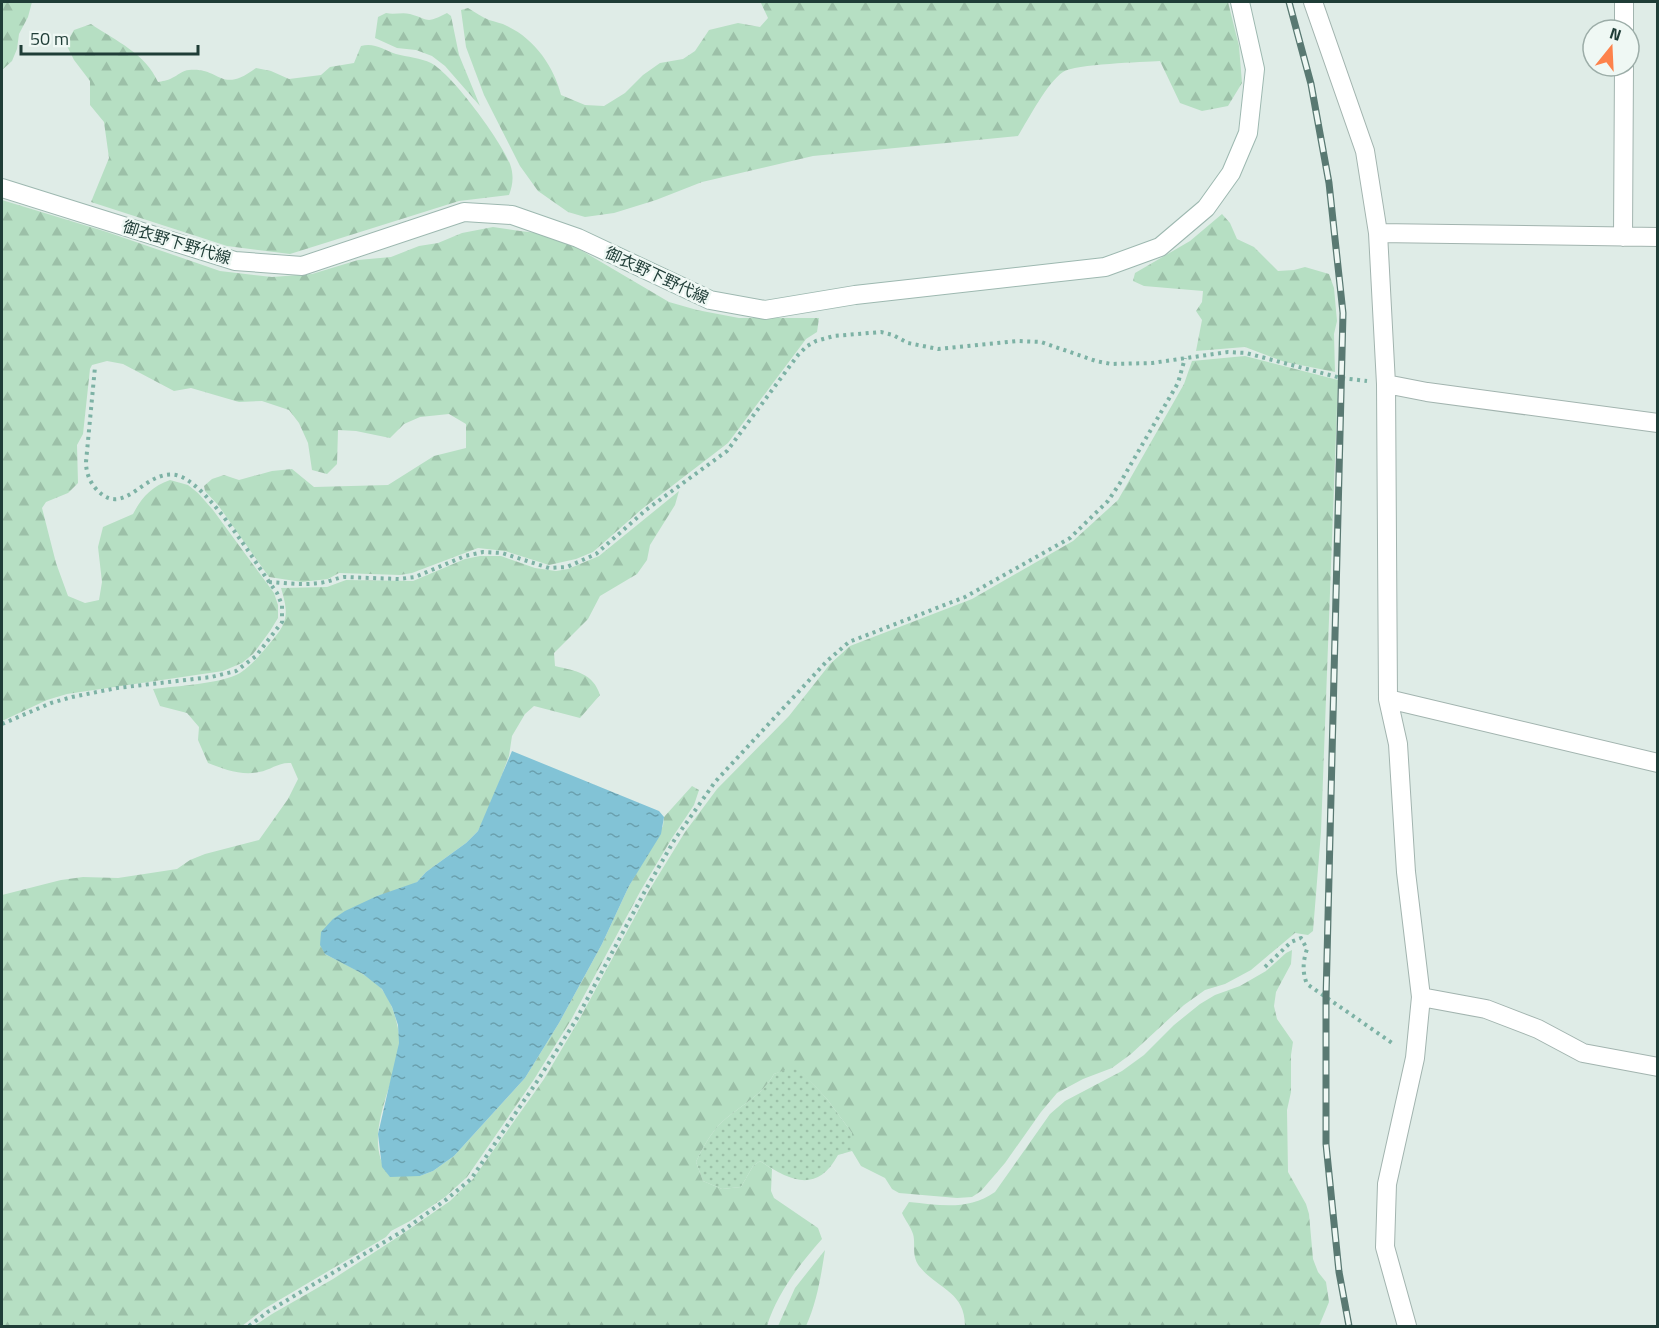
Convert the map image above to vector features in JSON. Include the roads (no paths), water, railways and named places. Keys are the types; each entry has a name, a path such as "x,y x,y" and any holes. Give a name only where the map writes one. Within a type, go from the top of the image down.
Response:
{"street":[{"name":"御衣野下野代線","path":"2,188 235,261 302,266 464,212 512,214 578,238 710,300 765,310 855,295 1105,267 1160,247 1206,208 1231,173 1248,133 1255,69 1240,2"},
{"path":"1312,2 1365,151 1378,233 1386,384 1388,699 1398,744 1406,872 1420,997 1415,1058 1387,1184 1385,1247 1407,1326"},
{"path":"1624,2 1624,18"},
{"path":"1623,237 1624,78"},
{"path":"1378,233 1658,237"},
{"path":"1386,384 1427,392 1658,423"},
{"path":"1388,699 1658,763"},
{"path":"1420,997 1486,1009 1538,1029 1583,1053 1658,1067"}],"water":[{"path":"512,751 659,811 664,817 661,834 629,886 602,944 559,1023 525,1078 454,1156 433,1171 420,1176 390,1177 382,1167 378,1134 399,1043 398,1025 392,1007 382,989 363,974 325,954 320,945 321,932 333,919 345,911 377,896 417,882 426,872 466,843 478,831"}],"railway":[{"path":"1289,2 1311,84 1329,183 1343,313 1326,998 1326,1144 1339,1272 1349,1326"}]}
